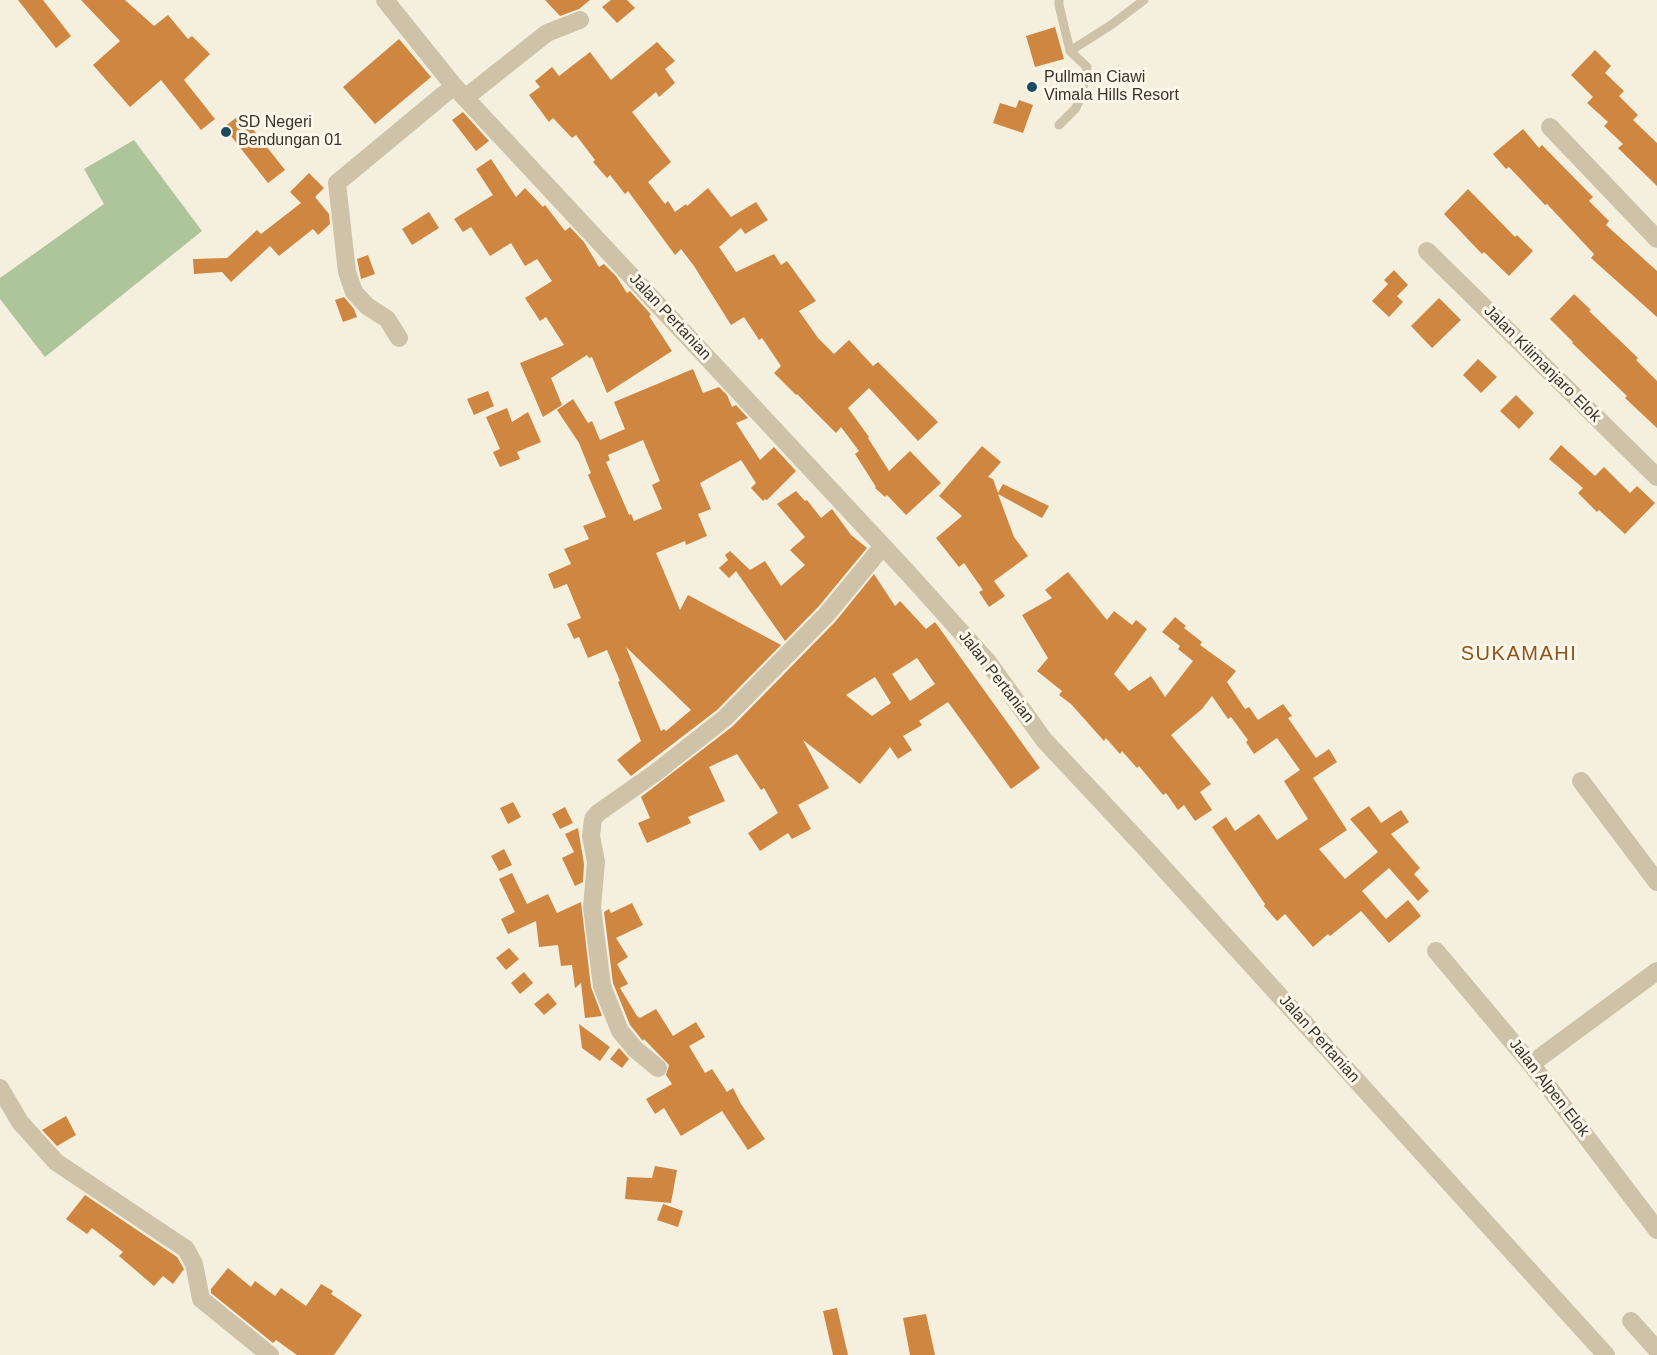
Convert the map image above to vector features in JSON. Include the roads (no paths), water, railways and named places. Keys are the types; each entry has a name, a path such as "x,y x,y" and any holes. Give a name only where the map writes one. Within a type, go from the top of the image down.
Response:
{"street":[{"name":"Jalan Pertanian","path":"385,0 460,92 883,546 988,662 1044,740 1147,850 1606,1355"},
{"path":"399,338 387,319 367,306 354,292 346,272 337,183 460,92 547,33 580,20"},
{"path":"1550,127 1657,239"},
{"name":"Jalan Kilimanjaro Elok","path":"1427,251 1657,477"},
{"path":"658,1068 635,1049 620,1032 602,987 592,907 596,862 591,836 593,819 725,718 827,614 883,546"},
{"path":"1581,781 1657,882"},
{"name":"Jalan Alpen Elok","path":"1436,951 1532,1064 1657,1230"},
{"path":"1532,1064 1657,971"},
{"path":"0,1088 20,1122 57,1162 186,1249 194,1264 201,1299 270,1355"},
{"path":"1631,1321 1657,1350"}],"lane":[{"path":"1059,0 1070,51 1087,67 1081,97 1076,108 1059,125"},
{"path":"1070,51 1111,25 1144,0"}],"place":[{"name":"Pullman Ciawi Vimala Hills Resort","path":"1032,87"},
{"name":"SD Negeri Bendungan 01","path":"226,132"}],"district":[{"name":"SUKAMAHI","path":"1519,654"}]}
